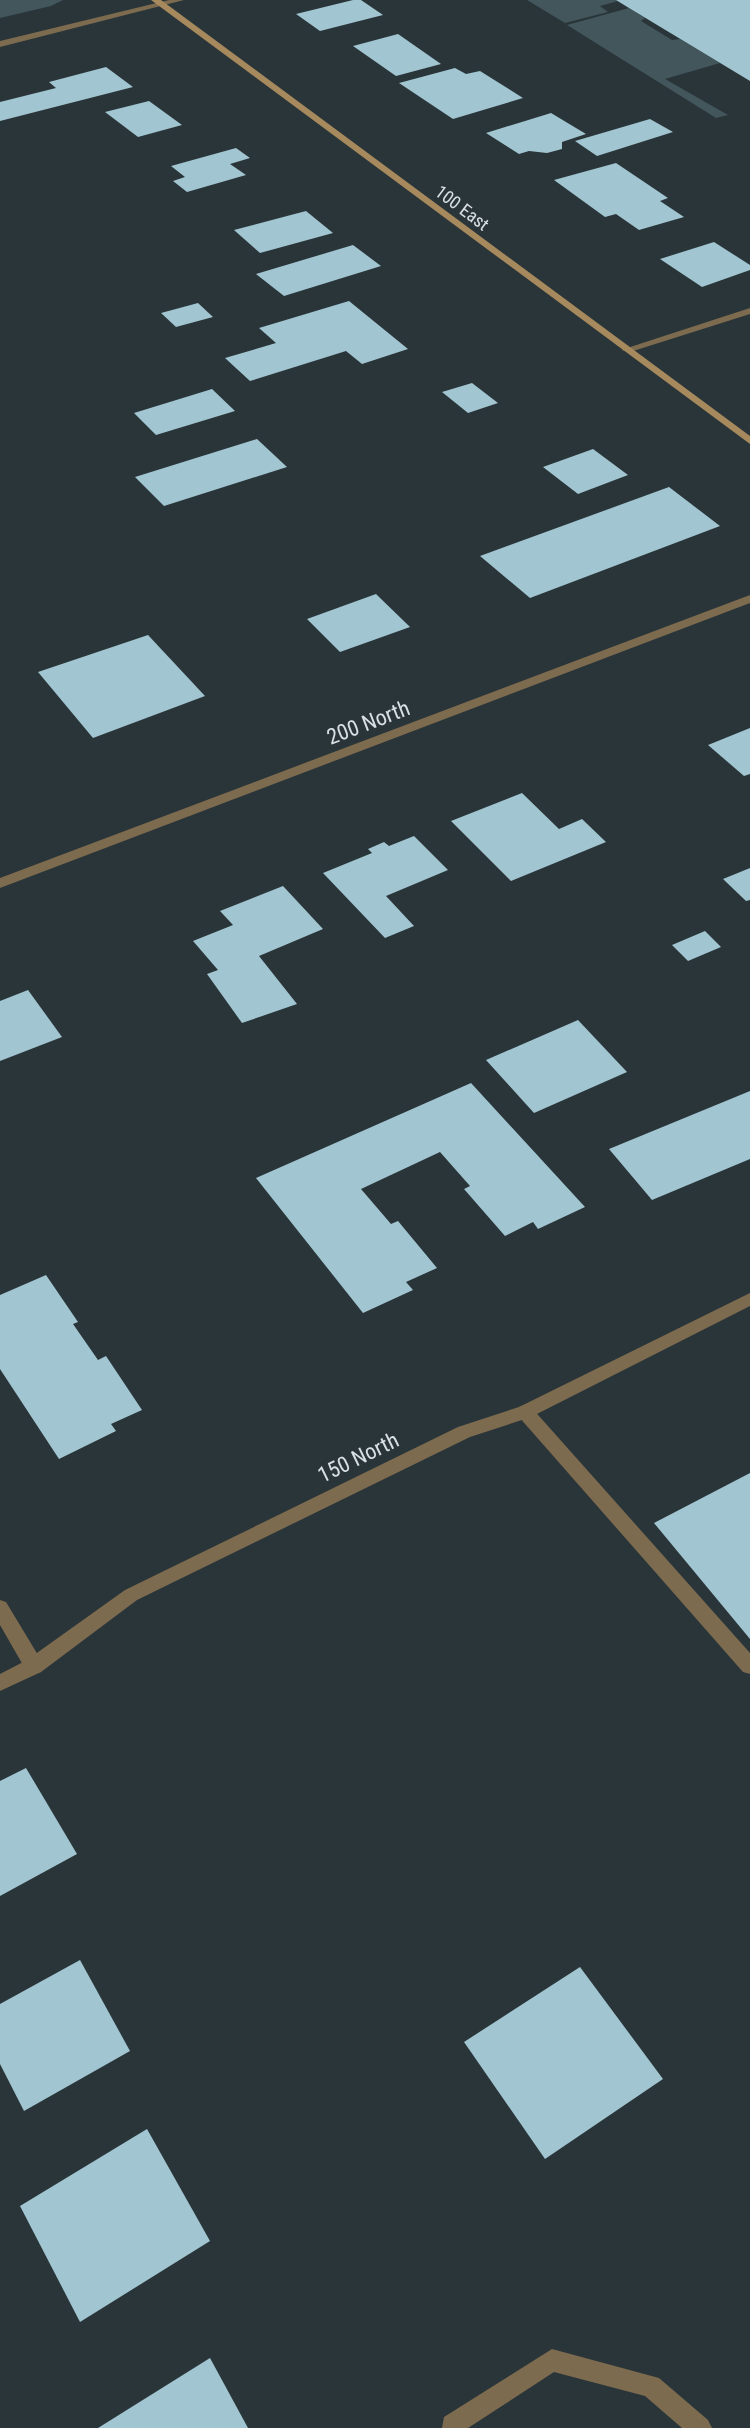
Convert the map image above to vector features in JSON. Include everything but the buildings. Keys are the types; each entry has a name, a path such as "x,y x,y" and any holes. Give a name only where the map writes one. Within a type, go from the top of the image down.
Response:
{"main road":[{"name":"100 East","path":"158,2 750,441"}],"street":[{"path":"0,44 158,2 180,0"},
{"path":"626,350 750,311"},
{"name":"200 North","path":"0,883 750,599"},
{"name":"150 North","path":"0,1683 34,1666 131,1595 464,1432 525,1412 750,1299"},
{"path":"525,1412 750,1666"},
{"path":"0,1608 34,1666"},
{"path":"452,2425 552,2360 651,2386 700,2428"}],"shaded area":[{"path":"0,0 63,0 51,6 0,18"},
{"path":"527,0 618,1 600,6 608,12 565,23"},
{"path":"629,8 645,18 641,21 672,40 680,39 720,63 665,79 728,115 716,118 567,25"}]}
